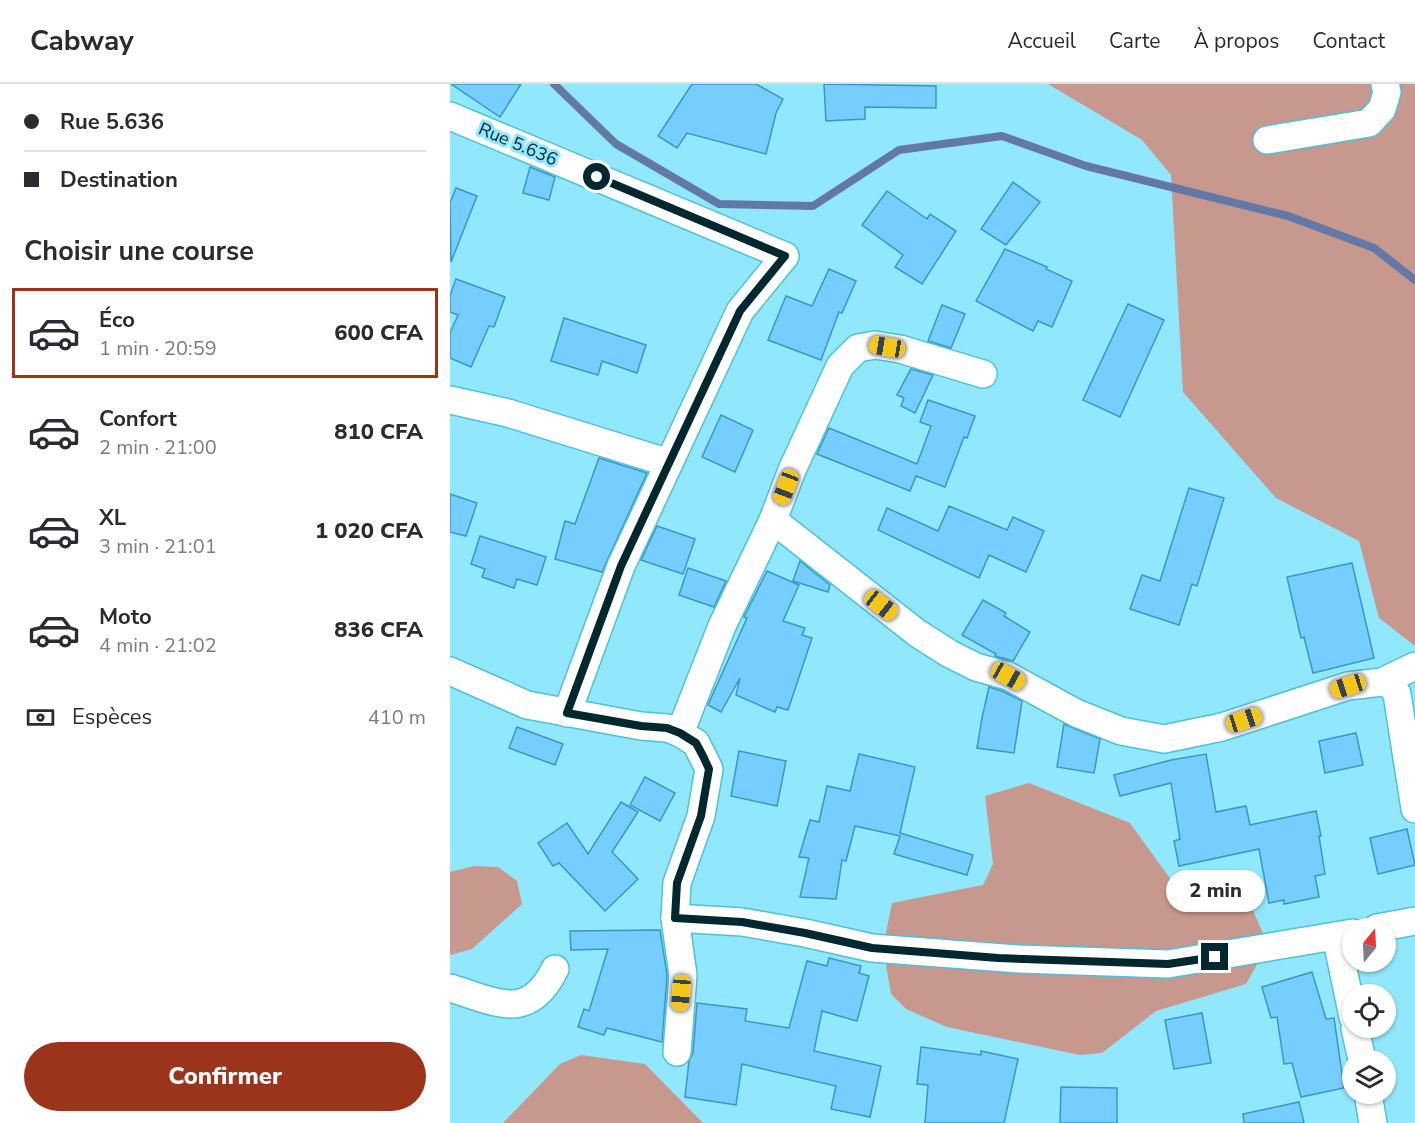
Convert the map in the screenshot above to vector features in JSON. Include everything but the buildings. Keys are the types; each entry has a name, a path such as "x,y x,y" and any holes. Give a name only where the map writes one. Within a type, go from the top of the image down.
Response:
{"street":[{"path":"1267,140 1369,123 1382,109 1387,92 1385,84"},
{"name":"Rue 5.636","path":"450,116 785,256 740,311 669,463"},
{"path":"680,733 722,626 773,520 792,470 840,366 858,348 875,345 900,349 983,374"},
{"path":"450,400 508,413 669,463 621,566 567,713"},
{"path":"773,520 917,633 951,654 976,667 1008,676 1076,713 1121,730 1164,739 1222,727 1348,686 1382,682 1415,666"},
{"path":"450,671 526,705 641,726 667,728 696,743 709,769 701,816 677,883 675,918 683,975 677,1052"},
{"path":"1382,682 1392,686 1398,694 1415,809"},
{"path":"675,918 742,922 872,948 1019,959 1168,964 1342,935"},
{"path":"1396,924 1415,921"},
{"path":"450,988 506,1005 522,1004 531,1000 548,983 555,969"},
{"path":"1370,1104 1373,1123"}],"shaded area":[{"path":"1048,84 1415,84 1415,646 1379,618 1359,541 1276,498 1183,392 1171,175 1142,140"},
{"path":"1029,783 1130,823 1171,880 1217,870 1239,878 1268,945 1246,984 1156,1011 1102,1053 1080,1055 947,1027 906,1009 891,994 883,948 892,903 983,885 993,864 985,796"},
{"path":"474,866 498,867 517,881 522,904 472,949 450,955 450,872"},
{"path":"581,1055 645,1064 703,1123 503,1123 560,1064"}],"waterway":[{"path":"554,84 616,144 719,204 813,206 899,150 1002,136 1086,166 1288,216 1374,248 1415,280"}],"route":[{"path":"597,177 785,256 740,311 621,566 567,713 641,726 667,728 696,743 703,756 709,769 701,816 677,883 675,918 742,922 872,948 998,958 1168,964 1215,957"}]}
